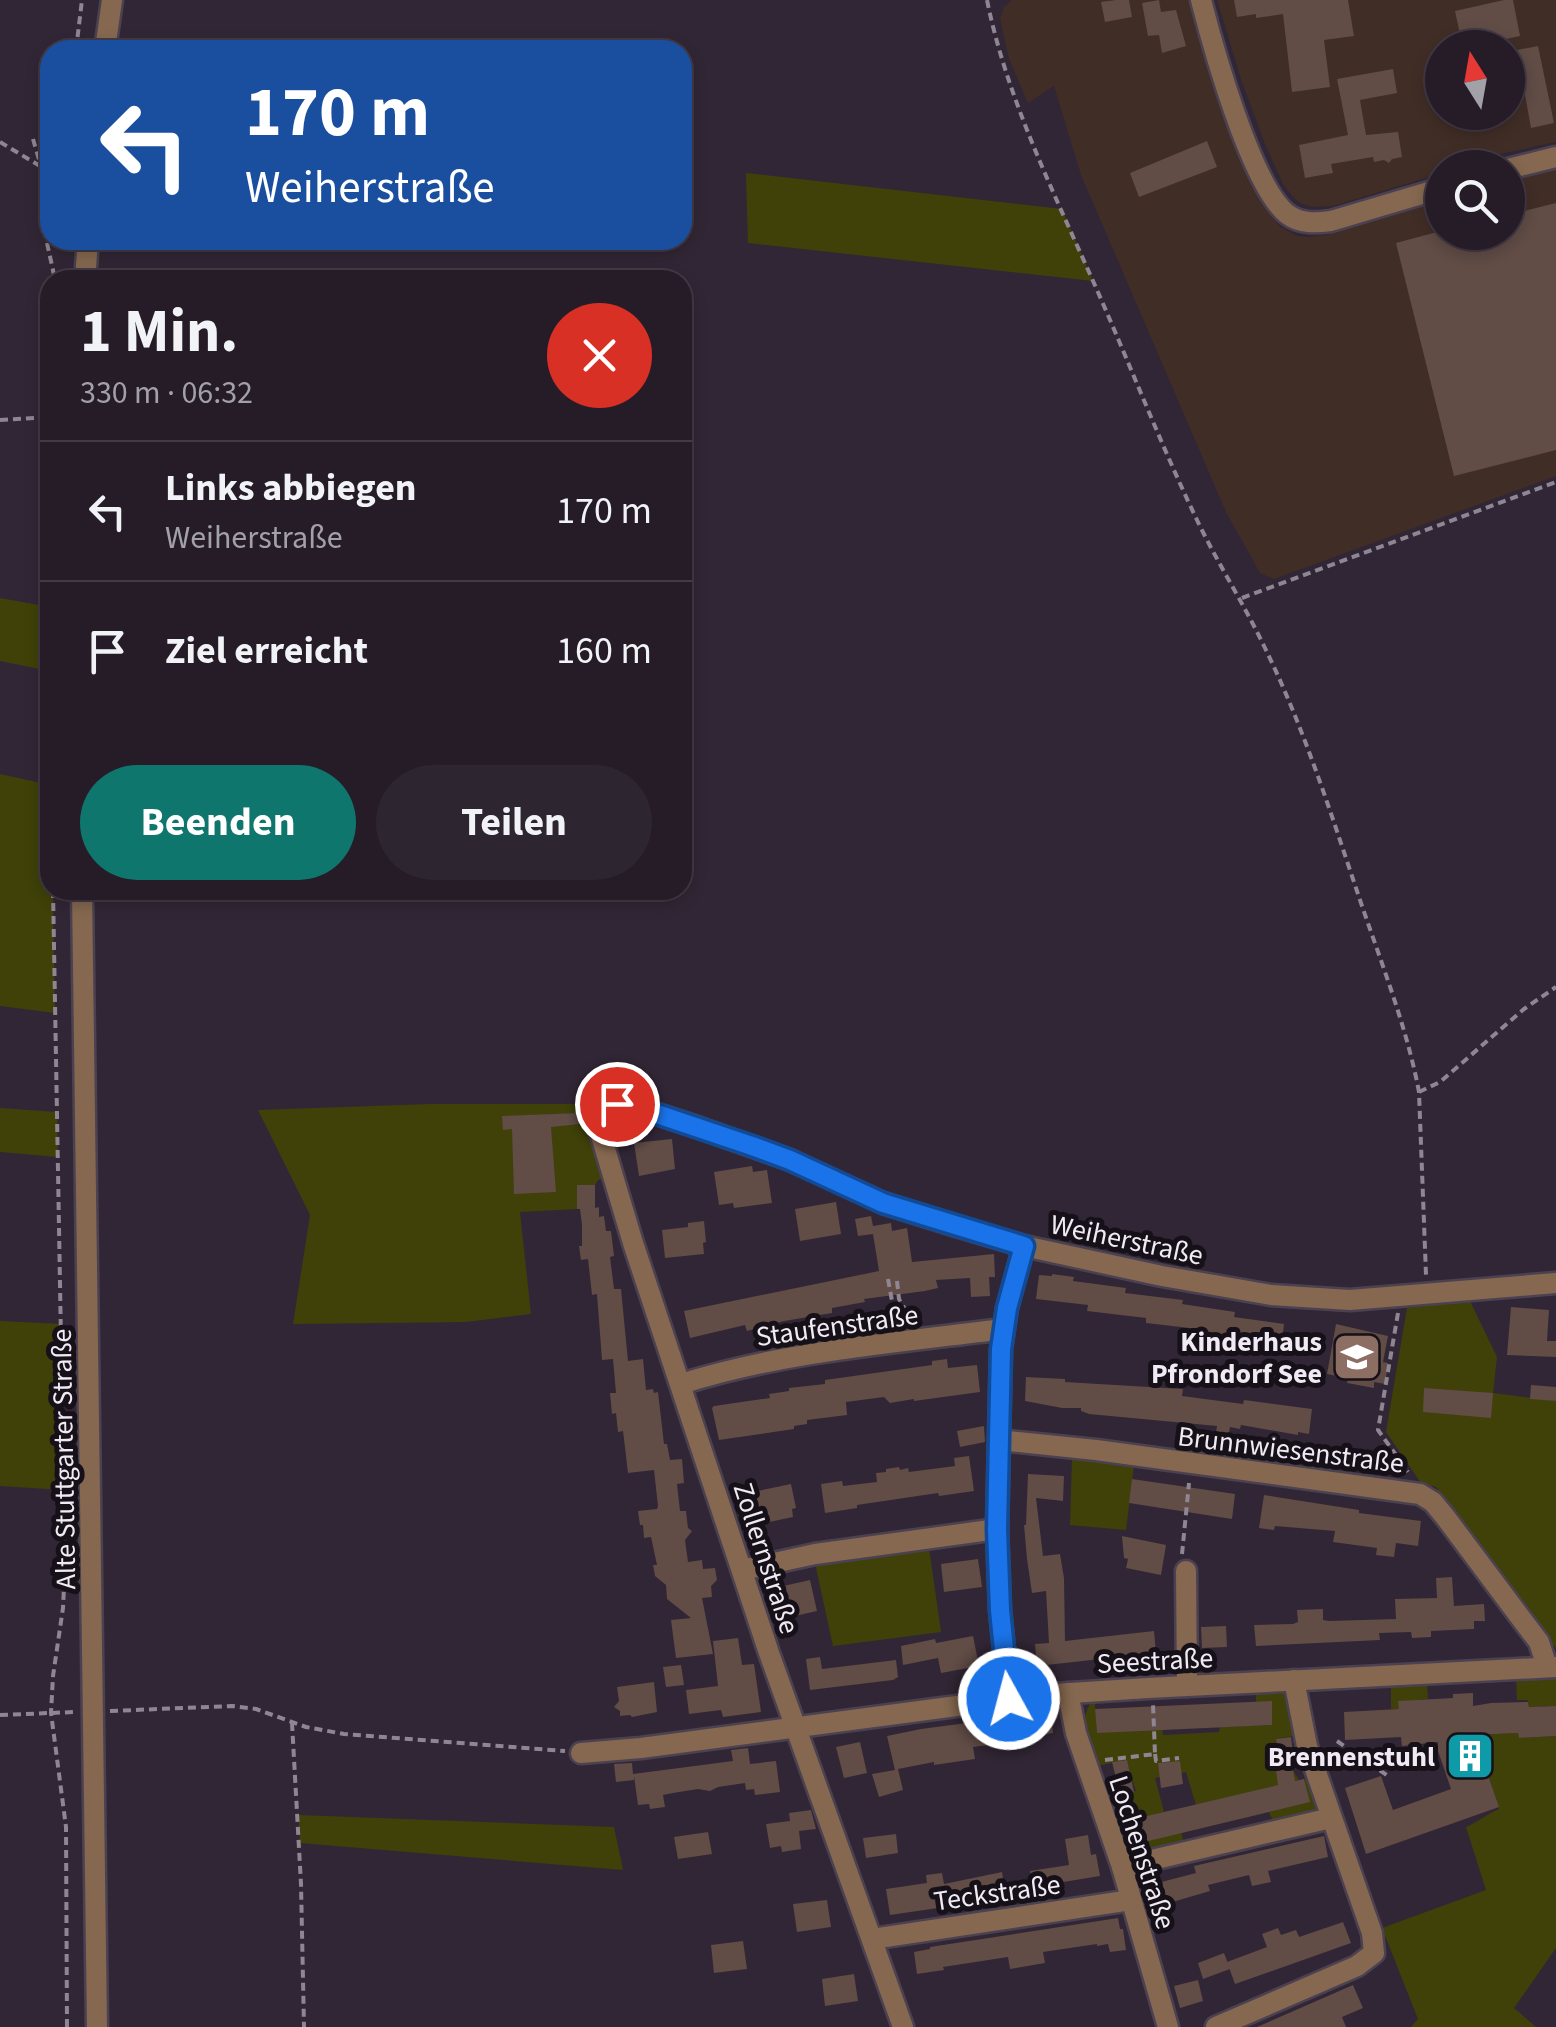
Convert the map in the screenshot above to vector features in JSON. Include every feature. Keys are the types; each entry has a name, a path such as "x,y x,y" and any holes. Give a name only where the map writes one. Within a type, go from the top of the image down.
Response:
{"street":[{"path":"106,40 112,0"},
{"path":"1201,0 1243,134 1263,180 1288,214 1300,221 1331,221 1425,193"},
{"path":"1525,165 1556,157"},
{"name":"Alte Stuttgarter Straße","path":"82,900 97,2027"},
{"name":"Weiherstraße","path":"591,1102 642,1109 671,1118 790,1160 883,1203 1024,1246 1162,1276 1271,1295 1350,1300 1556,1283"},
{"name":"Zollernstraße","path":"591,1102 633,1243 742,1570 903,2027"},
{"path":"1009,1699 1000,1610 999,1440 1003,1329 1024,1246"},
{"name":"Staufenstraße","path":"681,1384 765,1362 1003,1329"},
{"name":"Brunnwiesenstraße","path":"999,1440 1420,1494 1446,1518 1538,1642 1552,1667"},
{"path":"742,1570 815,1554 997,1529"},
{"path":"1186,1571 1187,1686"},
{"name":"Seestraße","path":"582,1752 642,1748 1068,1693 1552,1667"},
{"path":"1216,2027 1358,1966 1374,1954 1372,1933 1306,1743 1294,1680"},
{"name":"Lochenstraße","path":"1068,1693 1076,1733 1122,1866 1168,2027"},
{"path":"1122,1866 1332,1818"},
{"name":"Teckstraße","path":"872,1938 1131,1900"}],"path":[{"path":"77,40 82,0"},
{"path":"987,0 1008,79 1198,524 1285,690 1391,990 1419,1092 1427,1293"},
{"path":"33,138 40,164"},
{"path":"0,142 40,167"},
{"path":"0,420 40,418"},
{"path":"1240,599 1556,482"},
{"path":"53,900 65,1565 51,1713 66,1827 67,2027"},
{"path":"1419,1092 1440,1082 1524,1009 1556,987"},
{"path":"888,1278 908,1341"},
{"path":"897,1281 899,1299 911,1318 908,1341"},
{"path":"1399,1296 1378,1430 1420,1494"},
{"path":"1186,1571 1180,1563 1191,1464"},
{"path":"1152,1688 1156,1761 1180,1758"},
{"path":"0,1716 232,1706 344,1734 582,1752"},
{"path":"292,1722 304,2027"},
{"path":"1337,1740 1388,1776"},
{"path":"1085,1763 1155,1754"}],"shaded area":[{"path":"1012,0 1191,0 1244,162 1263,204 1279,226 1297,236 1327,235 1425,206 1425,250 1525,250 1525,177 1556,169 1556,476 1274,579 1260,573 1226,512 1081,175 1054,86 1028,103 1009,59 1000,18"},
{"path":"1217,0 1556,0 1556,142 1518,150 1425,150 1425,178 1333,206 1313,207 1294,198 1283,184 1265,144"},
{"path":"746,173 1062,209 1093,281 748,243"},
{"path":"0,598 40,605 40,669 0,661"},
{"path":"0,774 40,783 40,900 53,900 55,1013 0,1006"},
{"path":"576,1104 581,1108 604,1178 595,1185 577,1186 577,1209 520,1212 531,1314 466,1322 293,1324 310,1215 258,1110"},
{"path":"0,1108 57,1112 58,1157 0,1152"},
{"path":"1470,1301 1497,1357 1493,1393 1556,1401 1556,1648 1436,1487 1421,1483 1386,1432 1407,1308"},
{"path":"0,1321 62,1324 64,1490 0,1486"},
{"path":"1072,1458 1134,1465 1126,1530 1070,1525"},
{"path":"929,1548 941,1632 833,1646 815,1563"},
{"path":"1556,1676 1556,1706 1529,1707 1528,1700 1517,1700 1516,1679"},
{"path":"1427,1683 1428,1699 1399,1702 1399,1709 1391,1709 1391,1685"},
{"path":"1256,1692 1284,1693 1298,1735 1276,1739 1277,1747 1299,1780 1259,1790 1264,1813 1240,1819 1234,1796 1196,1805 1186,1772 1155,1778 1164,1812 1176,1810 1182,1846 1130,1860 1108,1798 1136,1791 1126,1760 1097,1766 1085,1727 1090,1704 1095,1704 1097,1733 1162,1715 1163,1735 1219,1732 1220,1727 1271,1725 1272,1702 1256,1702"},
{"path":"1518,1733 1519,1738 1556,1736 1556,1948 1514,2008 1536,2027 1411,2027 1418,2019 1382,1928 1486,1890 1466,1827 1499,1809 1475,1735"},
{"path":"1314,1777 1322,1812 1275,1826 1269,1812 1309,1802 1304,1779"},
{"path":"298,1815 614,1827 623,1870 300,1843"}],"building":[{"path":"1129,0 1132,17 1105,22 1101,2"},
{"path":"1159,0 1161,12 1176,10 1186,46 1162,53 1159,35 1148,36 1142,3"},
{"path":"1234,0 1348,0 1354,36 1324,40 1330,87 1292,92 1283,14 1237,17"},
{"path":"1513,0 1519,30 1459,30 1455,11"},
{"path":"1538,46 1554,123 1531,128 1525,95 1525,48"},
{"path":"1393,69 1397,93 1360,100 1366,135 1398,132 1402,157 1389,163 1374,162 1373,157 1331,164 1333,173 1305,178 1299,145 1348,135 1337,79"},
{"path":"1207,141 1217,167 1139,197 1130,173"},
{"path":"1556,203 1556,450 1454,476 1396,243 1425,235 1425,250 1525,250 1525,211"},
{"path":"580,1113 580,1124 551,1127 556,1192 514,1194 512,1129 503,1130 502,1116"},
{"path":"672,1139 675,1169 639,1176 634,1143"},
{"path":"752,1166 753,1172 767,1170 772,1203 734,1208 733,1203 719,1205 714,1172"},
{"path":"577,1185 595,1185 595,1208 599,1207 599,1217 604,1216 606,1231 611,1231 614,1289 621,1289 628,1361 643,1359 646,1390 658,1392 664,1444 670,1460 682,1459 684,1483 677,1484 680,1511 686,1511 692,1531 685,1540 688,1562 702,1560 703,1569 715,1568 717,1580 711,1586 712,1597 702,1598 713,1654 676,1658 671,1620 691,1618 667,1599 666,1585 655,1576 653,1565 657,1565 651,1537 644,1538 640,1525 638,1511 658,1506 654,1470 628,1473 623,1431 618,1432 616,1413 612,1414 610,1393 616,1393 613,1359 602,1360 597,1294 592,1295 588,1259 581,1260"},
{"path":"836,1202 841,1234 800,1241 795,1209"},
{"path":"871,1216 873,1226 891,1223 892,1231 907,1228 912,1262 994,1254 995,1277 989,1277 990,1296 971,1297 970,1278 936,1280 938,1288 864,1299 865,1302 832,1308 832,1313 747,1331 745,1325 690,1338 684,1311 879,1271 873,1234 858,1236 855,1219"},
{"path":"704,1221 704,1254 665,1258 662,1230"},
{"path":"1039,1275 1126,1288 1125,1293 1235,1312 1234,1317 1284,1324 1281,1349 1198,1333 1198,1329 1146,1323 1146,1318 1087,1311 1088,1305 1036,1299"},
{"path":"1511,1307 1549,1310 1547,1341 1556,1341 1556,1357 1507,1355"},
{"name":"Kinderhaus Pfrondorf See","path":"1336,1324 1388,1336 1383,1362 1388,1363 1385,1384 1374,1382 1374,1388 1327,1374"},
{"path":"947,1359 948,1368 977,1365 980,1392 890,1403 884,1397 846,1402 847,1415 807,1420 807,1424 794,1429 719,1440 714,1406 770,1398 769,1394 825,1384 825,1380 932,1365 932,1361"},
{"path":"1026,1377 1183,1389 1182,1396 1312,1409 1309,1434 1230,1427 1225,1454 1213,1452 1217,1426 1089,1414 1081,1408 1025,1401"},
{"path":"1531,1385 1556,1387 1556,1401 1530,1399"},
{"path":"1424,1388 1493,1393 1491,1418 1423,1412"},
{"path":"984,1426 985,1442 960,1447 957,1431"},
{"path":"969,1456 974,1491 939,1496 938,1493 825,1513 821,1484 877,1482 876,1473 886,1469 908,1468 909,1472 955,1466 954,1458"},
{"path":"1028,1474 1064,1476 1063,1501 1036,1498 1043,1556 1060,1554 1065,1641 1154,1631 1156,1653 1037,1666 1035,1644 1049,1643 1046,1591 1032,1593 1027,1559 1024,1525"},
{"path":"1132,1479 1235,1494 1232,1519 1129,1503"},
{"path":"791,1484 796,1508 792,1509 793,1517 760,1524 759,1517 754,1518 753,1492"},
{"path":"1264,1495 1421,1521 1418,1546 1396,1543 1394,1557 1376,1555 1377,1548 1333,1542 1335,1531 1259,1528"},
{"path":"1122,1536 1166,1545 1161,1575 1126,1568 1128,1559 1124,1558"},
{"path":"978,1559 982,1587 944,1592 941,1564"},
{"path":"1452,1577 1454,1606 1484,1604 1485,1621 1474,1621 1474,1629 1431,1631 1431,1637 1412,1638 1411,1632 1379,1633 1380,1640 1256,1646 1254,1625 1293,1624 1298,1622 1297,1610 1323,1609 1323,1620 1329,1621 1396,1619 1395,1599 1437,1598 1436,1578"},
{"path":"810,1580 817,1611 786,1618 779,1587"},
{"path":"1226,1626 1227,1647 1202,1648 1201,1627"},
{"path":"973,1636 979,1666 941,1673 938,1658 903,1665 901,1646"},
{"path":"738,1638 742,1665 754,1664 761,1712 723,1717 721,1710 689,1714 686,1690 718,1686 713,1641"},
{"path":"820,1657 822,1669 896,1660 898,1677 810,1690 806,1659"},
{"path":"681,1665 684,1685 666,1687 663,1667"},
{"path":"654,1682 657,1712 620,1716 614,1707 619,1701 617,1687"},
{"path":"1473,1693 1473,1706 1528,1702 1529,1707 1556,1706 1556,1736 1474,1735 1499,1807 1366,1854 1345,1788 1381,1776 1393,1810 1451,1789 1438,1742 1402,1746 1401,1737 1345,1740 1344,1712 1399,1709 1398,1701"},
{"path":"1272,1701 1272,1725 1097,1733 1095,1709"},
{"path":"1051,1712 1053,1733 973,1747 975,1759 898,1769 903,1790 879,1797 872,1774 895,1770 887,1736"},
{"path":"1291,1737 1293,1752 1285,1754 1290,1753 1295,1781 1304,1779 1310,1802 1132,1845 1126,1821 1278,1785 1276,1739"},
{"path":"860,1742 867,1773 844,1778 836,1747"},
{"path":"748,1748 750,1764 776,1761 780,1792 755,1795 754,1789 746,1790 745,1783 710,1791 698,1789 663,1795 665,1807 650,1809 649,1804 638,1805 634,1776 634,1780 616,1782 614,1764 632,1763 633,1774 733,1761 731,1750"},
{"path":"1127,1760 1134,1792 1120,1794 1112,1762"},
{"path":"1180,1761 1183,1784 1161,1788 1158,1763"},
{"path":"811,1810 816,1829 799,1831 801,1849 782,1852 781,1846 770,1848 766,1824 790,1821 789,1813"},
{"path":"708,1832 712,1854 678,1859 674,1837"},
{"path":"896,1834 898,1853 866,1858 863,1838"},
{"path":"1088,1835 1100,1876 1057,1883 1058,1890 1033,1894 1030,1871 1069,1865 1065,1839"},
{"path":"1324,1836 1328,1857 1268,1871 1271,1882 1252,1886 1249,1875 1208,1885 1210,1891 1152,1908 1146,1886 1196,1873 1194,1866"},
{"path":"1002,1872 1006,1898 890,1915 886,1889 927,1883 926,1875 942,1873 944,1884"},
{"path":"827,1900 831,1927 797,1932 793,1904"},
{"path":"1118,1918 1126,1950 1110,1952 1108,1944 1097,1944 1043,1952 1045,1963 1010,1969 1008,1957 917,1974 914,1952 930,1947"},
{"path":"1343,1922 1351,1943 1235,1984 1227,1962 1267,1947 1262,1934 1278,1928 1281,1935 1296,1930 1299,1937"},
{"path":"743,1941 747,1969 714,1973 711,1945"},
{"path":"1224,1953 1230,1969 1203,1979 1198,1963"},
{"path":"854,1974 858,2001 825,2006 822,1979"},
{"path":"1198,1980 1203,2001 1180,2008 1174,1986"},
{"path":"1353,1985 1363,2008 1342,2017 1346,2027 1257,2027"}],"place":[{"name":"Kinderhaus Pfrondorf See","path":"1357,1357"},
{"name":"Brennenstuhl","path":"1470,1756"}],"route":[{"path":"617,1104 790,1160 883,1203 1024,1246 1007,1308 1001,1349 997,1529 1009,1699"}]}
